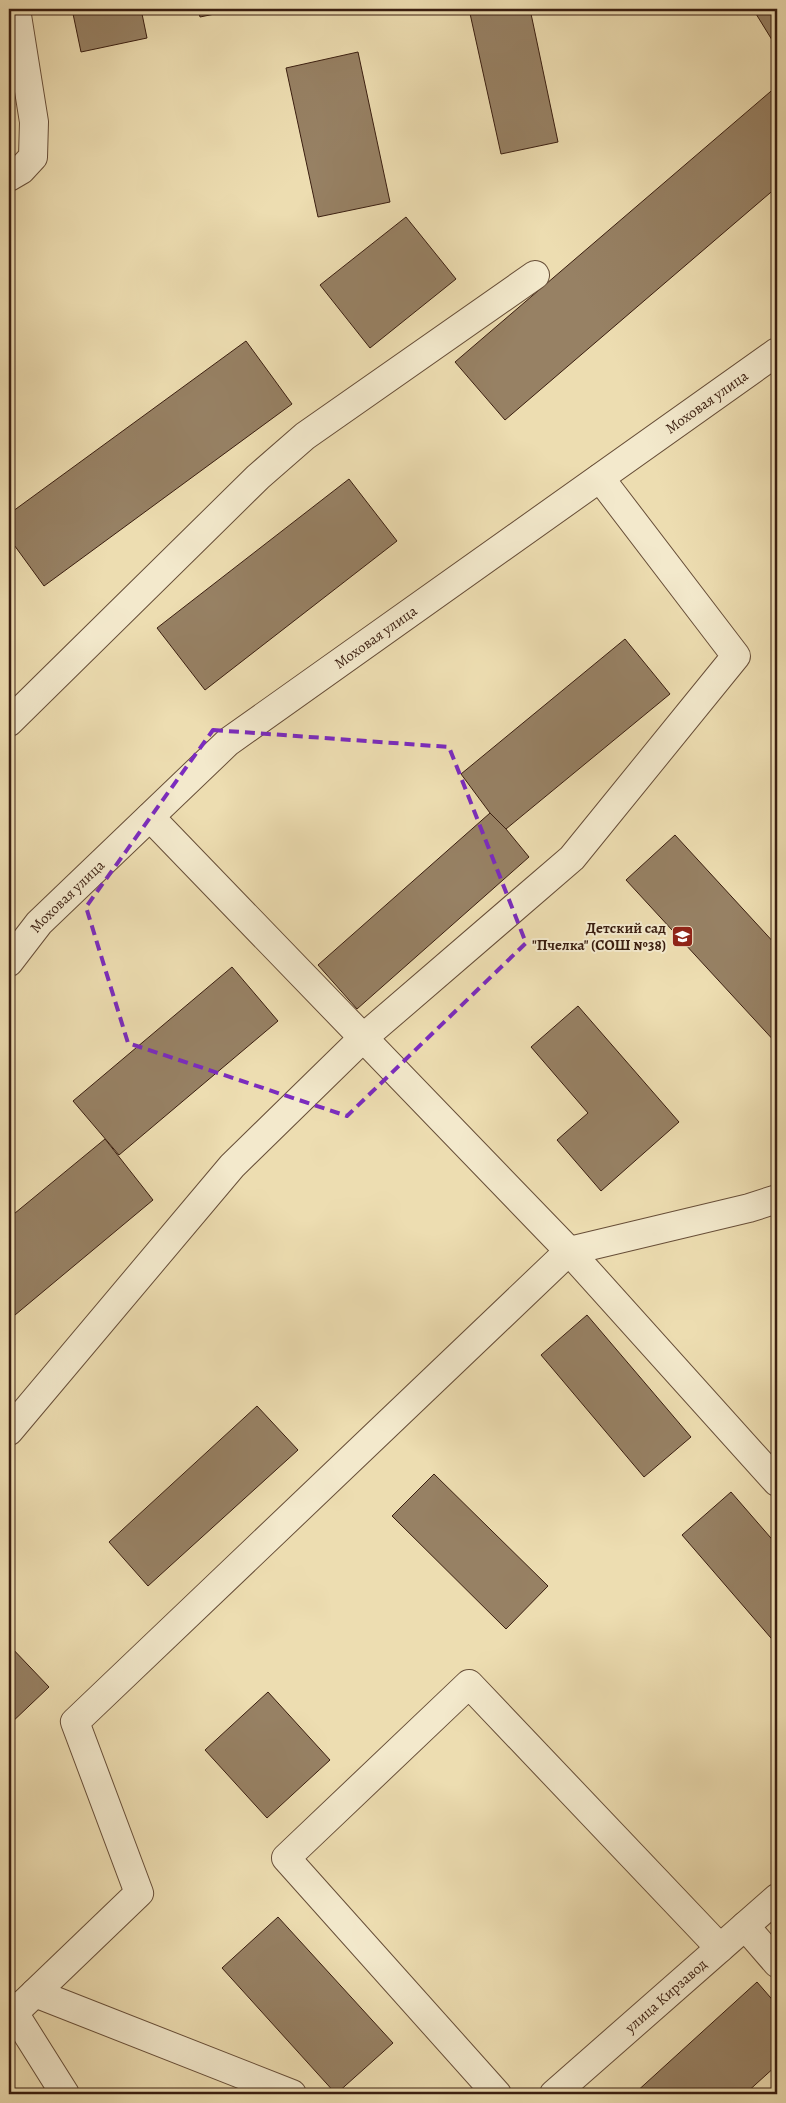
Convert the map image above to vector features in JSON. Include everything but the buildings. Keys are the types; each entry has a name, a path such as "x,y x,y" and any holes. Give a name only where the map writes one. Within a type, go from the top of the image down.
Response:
{"street":[{"path":"9,177 21,170 33,157 34,122 16,9"},
{"path":"9,722 258,477 305,436 534,275"},
{"name":"Моховая улица","path":"9,962 39,923 228,742 777,352"},
{"path":"9,1431 232,1166 363,1038 572,858 736,656 600,478"},
{"path":"150,817 569,1250 777,1482"},
{"path":"65,2094 11,2009 35,1993 139,1893 75,1722 569,1250 749,1208 777,1199"},
{"path":"497,2094 286,1858 469,1684 720,1948"},
{"name":"улица Кирзавод","path":"554,2094 777,1898"},
{"path":"745,1926 777,1963"},
{"path":"35,1993 292,2094"}],"highlighted area":[{"path":"213,730 449,747 526,943 347,1116 128,1043 86,907"}],"place":[{"name":"Детский сад \"Пчелка\" (СОШ №38)","path":"682,937"}]}
